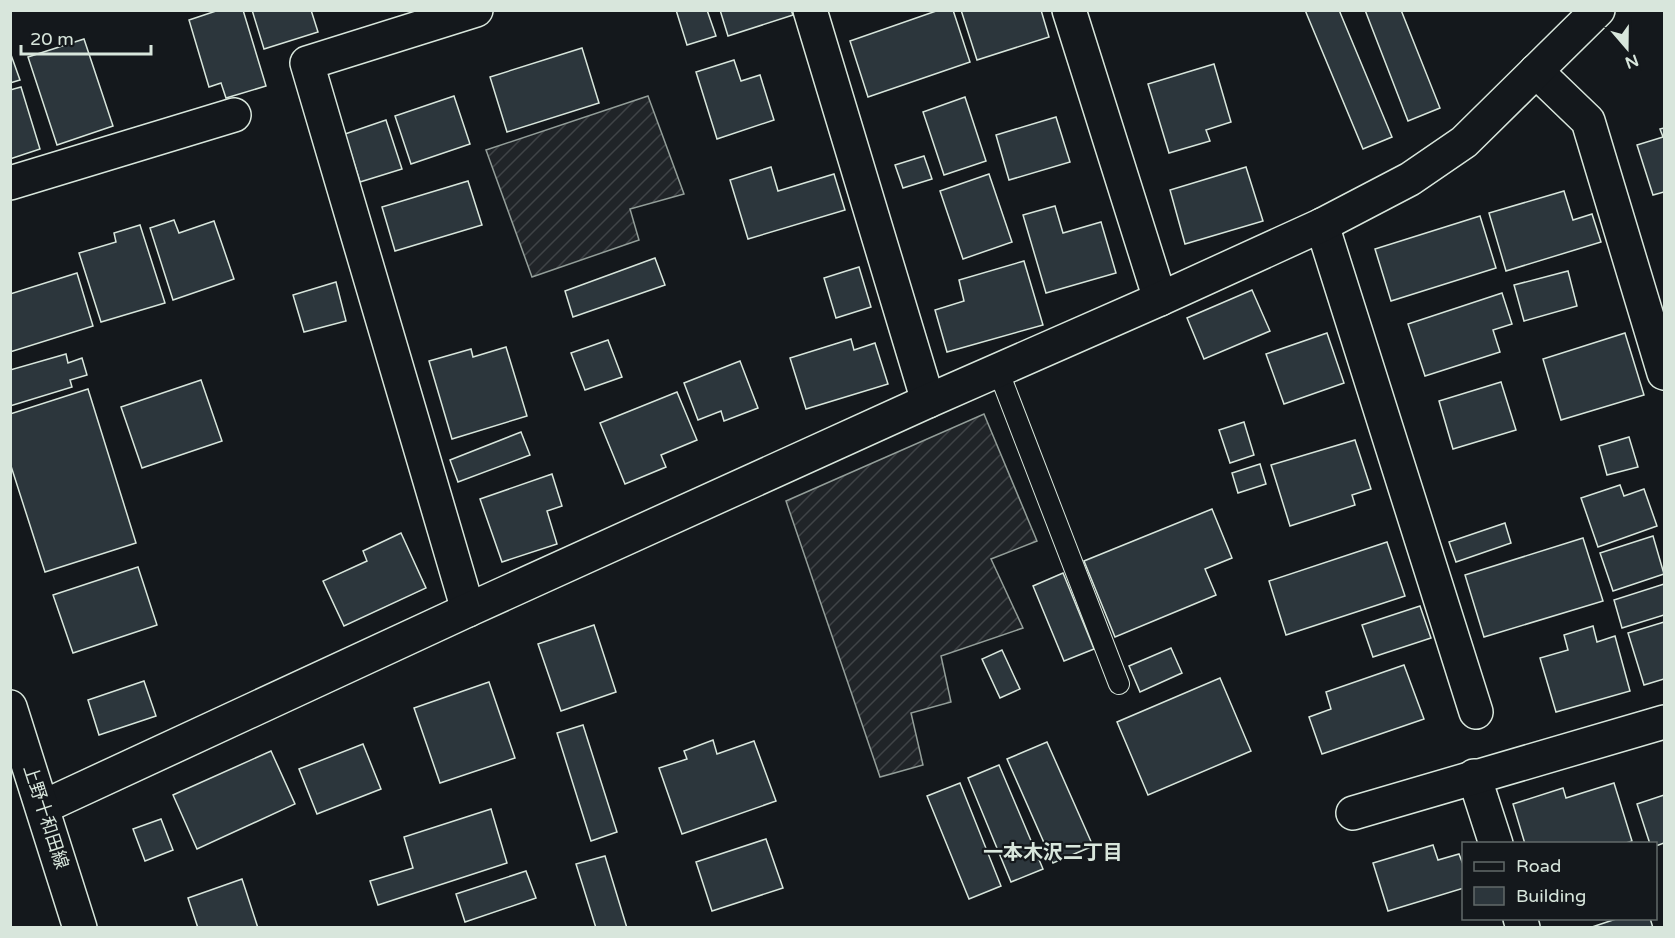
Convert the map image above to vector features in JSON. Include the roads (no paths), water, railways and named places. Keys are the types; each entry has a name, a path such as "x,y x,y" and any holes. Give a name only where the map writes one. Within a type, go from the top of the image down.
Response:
{"street":[{"path":"468,610 307,63 476,10"},
{"path":"810,10 928,401"},
{"path":"1069,10 1160,299"},
{"path":"43,807 468,610 1322,225 1410,179 1464,142 1598,10"},
{"path":"1536,71 1588,121 1665,373"},
{"path":"10,183 234,115"},
{"path":"1322,225 1476,712"},
{"name":"上野十和田線","path":"10,707 43,807 77,926"},
{"path":"1353,813 1665,722"},
{"path":"1474,776 1496,842"}],"lane":[{"path":"998,370 1119,684"}],"district":[{"name":"一本木沢二丁目","path":"1053,853"}]}
